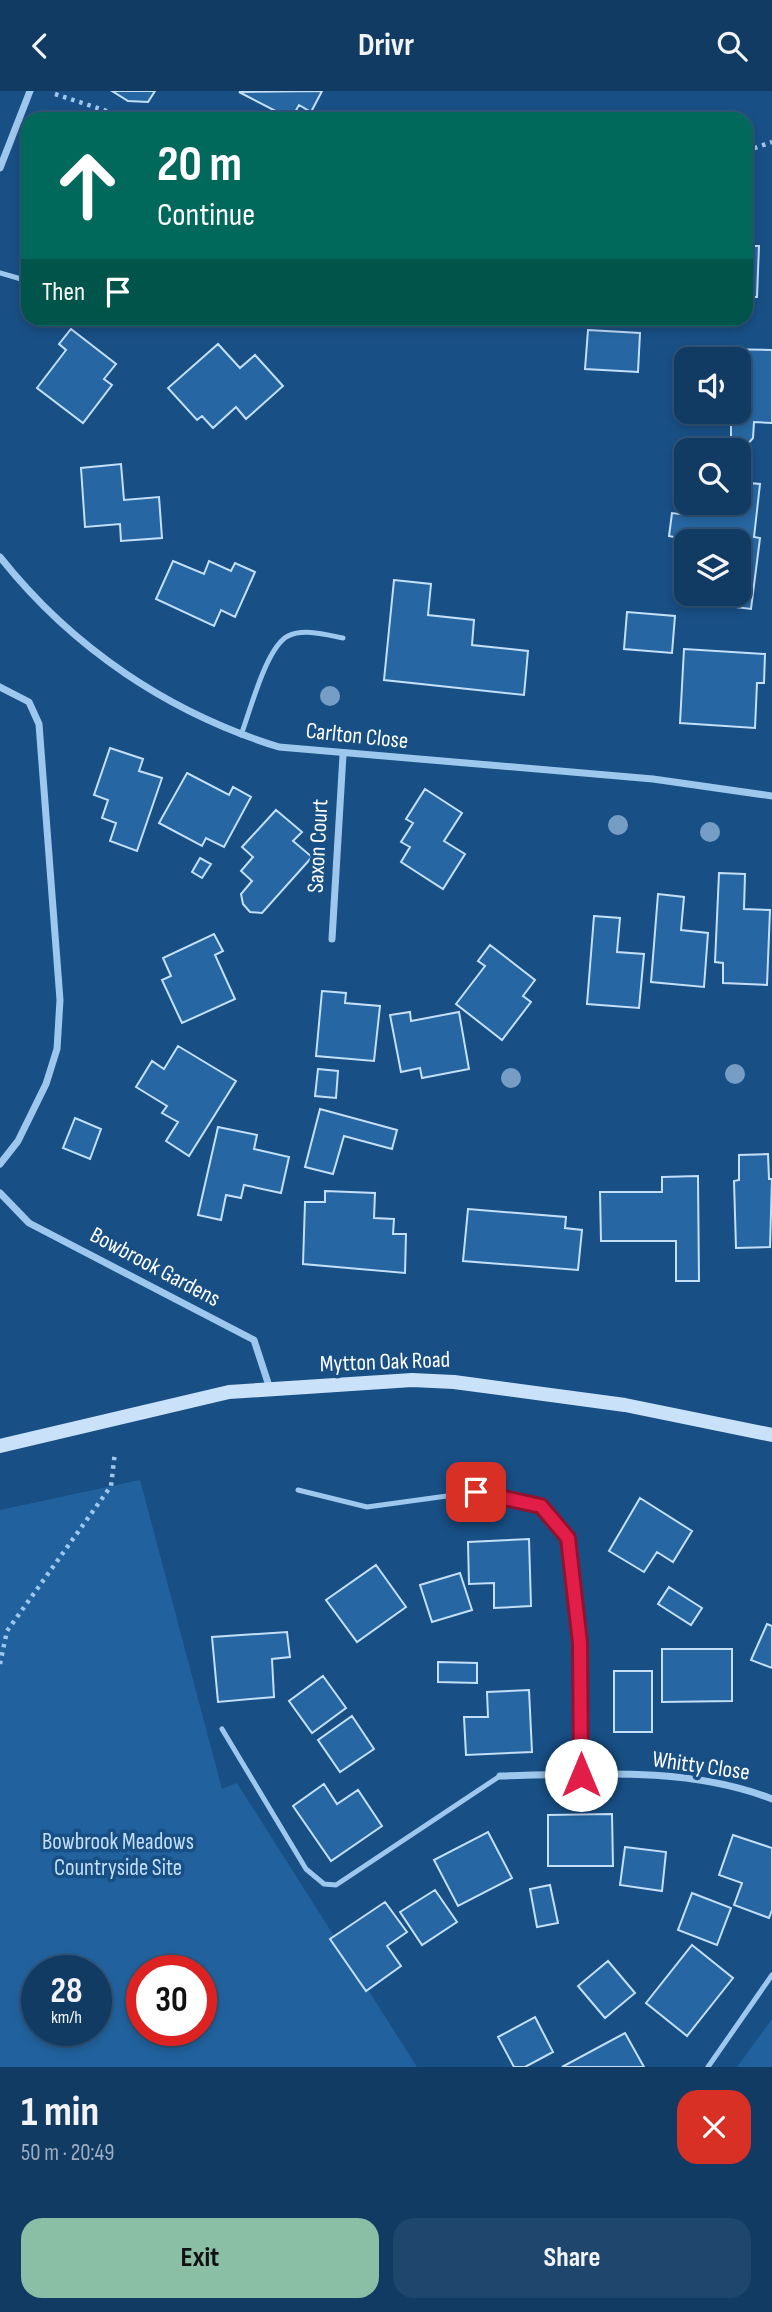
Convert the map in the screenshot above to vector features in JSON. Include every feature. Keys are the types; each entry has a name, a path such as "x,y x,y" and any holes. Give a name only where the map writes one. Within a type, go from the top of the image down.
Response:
{"main road":[{"name":"Mytton Oak Road","path":"0,1446 229,1392 412,1380 454,1382 625,1405 772,1436"}],"street":[{"path":"22,112 30,91"},
{"path":"0,168 21,114"},
{"name":"Carlton Close","path":"0,557 28,592 112,667 163,698 241,735 279,747 343,755 653,779 772,796"},
{"path":"0,687 29,702 39,724 60,1000 57,1049 46,1084 18,1140 0,1164"},
{"name":"Saxon Court","path":"332,939 343,755"},
{"name":"Bowbrook Gardens","path":"0,1193 29,1223 254,1340 270,1389"},
{"path":"580,1643 581,1775"},
{"name":"Whitty Close","path":"500,1776 581,1775 674,1779 754,1792 772,1799"}],"lane":[{"path":"0,273 21,279"},
{"path":"241,735 270,656 279,643 288,636 302,633 343,638"},
{"path":"298,1490 367,1507 476,1492 541,1506 568,1538 580,1643"},
{"path":"222,1729 306,1869 324,1884 336,1885 500,1776"},
{"path":"708,2067 772,1975"}],"path":[{"path":"46,91 110,112"},
{"path":"753,149 772,142"},
{"path":"0,1664 7,1631 111,1486"},
{"path":"0,1628 7,1631"}],"green space":[{"name":"Bowbrook Meadows Countryside Site","path":"140,1480 222,1789 237,1783 417,2067 0,2067 0,1510"},
{"path":"772,2019 772,2067 737,2067"}],"building":[{"path":"112,91 155,91 148,102 128,101"},
{"path":"322,91 311,112 299,105 295,112 278,112 239,92"},
{"path":"753,246 759,246 757,297 753,297"},
{"path":"71,329 116,364 104,379 112,385 83,423 37,388 66,350 59,344"},
{"path":"588,330 640,333 638,372 585,369"},
{"path":"218,344 240,368 255,355 283,386 246,419 236,407 213,428 202,416 197,420 168,388"},
{"path":"751,350 772,350 772,423 754,422 751,440 751,438 731,438 731,424 751,424"},
{"path":"121,464 124,500 159,497 162,538 121,541 120,524 85,527 81,468"},
{"path":"751,483 760,484 754,537 760,538 751,609 726,606 751,606 751,529 674,529 674,537 669,536 672,513 695,516 751,515"},
{"path":"173,561 204,574 209,561 231,571 235,563 255,572 235,617 221,610 214,626 156,599"},
{"path":"394,580 431,584 428,615 474,620 472,645 528,651 524,695 384,680"},
{"path":"627,612 675,616 672,653 624,649"},
{"path":"684,649 765,654 764,683 757,683 755,728 680,723"},
{"path":"110,748 143,759 139,771 162,778 137,851 110,841 116,823 102,818 108,800 94,795"},
{"path":"187,773 229,795 233,787 251,797 224,847 206,838 202,846 159,823"},
{"path":"425,789 462,813 444,841 465,854 443,889 401,862 410,847 401,842 413,823 406,819"},
{"path":"276,810 302,832 293,841 312,857 262,913 250,912 243,904 241,894 252,881 241,871 253,857 242,847"},
{"path":"200,858 211,864 202,878 192,872"},
{"path":"719,873 745,874 744,909 770,910 767,985 723,983 723,963 715,962"},
{"path":"658,894 684,897 681,930 708,933 704,987 651,982"},
{"path":"594,916 620,918 617,952 644,954 639,1008 587,1004"},
{"path":"214,934 223,951 215,955 235,999 182,1023 162,980 171,976 163,958"},
{"path":"490,945 535,980 523,996 531,1002 502,1040 456,1004 485,966 478,961"},
{"path":"322,991 346,993 345,1003 380,1006 374,1061 316,1056"},
{"path":"410,1012 411,1021 459,1012 469,1069 422,1078 420,1068 401,1072 390,1015"},
{"path":"178,1046 236,1081 189,1156 166,1141 178,1122 162,1113 167,1106 136,1087 152,1061 164,1069"},
{"path":"318,1069 338,1071 336,1098 315,1096"},
{"path":"320,1109 397,1130 392,1149 344,1136 333,1174 305,1167"},
{"path":"75,1118 101,1129 90,1159 63,1148"},
{"path":"218,1127 257,1135 254,1149 289,1157 281,1193 244,1185 241,1198 226,1195 221,1220 198,1215"},
{"path":"768,1154 769,1179 772,1179 770,1247 736,1248 734,1181 739,1180 739,1155"},
{"path":"698,1176 699,1281 676,1281 676,1241 601,1241 600,1192 662,1192 662,1177"},
{"path":"325,1191 375,1193 374,1218 394,1219 393,1234 406,1234 405,1273 303,1264 305,1202 325,1202"},
{"path":"468,1209 566,1217 565,1228 582,1230 578,1270 463,1261"},
{"path":"640,1498 692,1531 673,1562 657,1552 644,1572 609,1551"},
{"path":"529,1539 531,1606 494,1608 494,1583 469,1584 468,1542"},
{"path":"376,1565 406,1607 357,1642 326,1600"},
{"path":"460,1573 472,1610 432,1622 420,1585"},
{"path":"669,1587 702,1608 691,1625 658,1604"},
{"path":"767,1624 772,1626 772,1668 751,1660"},
{"path":"287,1632 290,1657 272,1659 274,1697 218,1702 212,1637"},
{"path":"662,1649 732,1649 732,1701 662,1702"},
{"path":"438,1662 477,1663 477,1683 438,1682"},
{"path":"614,1671 652,1671 652,1732 614,1732"},
{"path":"323,1676 346,1708 312,1733 289,1701"},
{"path":"529,1690 532,1752 466,1755 464,1717 488,1717 487,1692"},
{"path":"352,1716 374,1749 340,1772 318,1740"},
{"path":"324,1784 337,1804 358,1790 382,1826 331,1861 293,1806"},
{"path":"612,1814 613,1866 548,1866 548,1815"},
{"path":"488,1832 512,1878 458,1906 434,1860"},
{"path":"733,1835 772,1848 772,1910 769,1918 734,1905 742,1883 719,1875"},
{"path":"625,1847 666,1852 662,1891 620,1885"},
{"path":"550,1885 558,1923 537,1927 530,1889"},
{"path":"435,1890 457,1922 422,1945 400,1912"},
{"path":"692,1893 731,1908 717,1945 678,1930"},
{"path":"385,1902 407,1932 387,1946 401,1966 366,1991 330,1939"},
{"path":"692,1945 733,1978 687,2036 646,2003"},
{"path":"608,1961 635,1993 605,2018 578,1986"},
{"path":"535,2017 553,2052 525,2067 514,2067 498,2037"},
{"path":"625,2033 644,2067 562,2067"}],"route":[{"path":"476,1492 541,1506 568,1538 580,1643 581,1775"}]}
